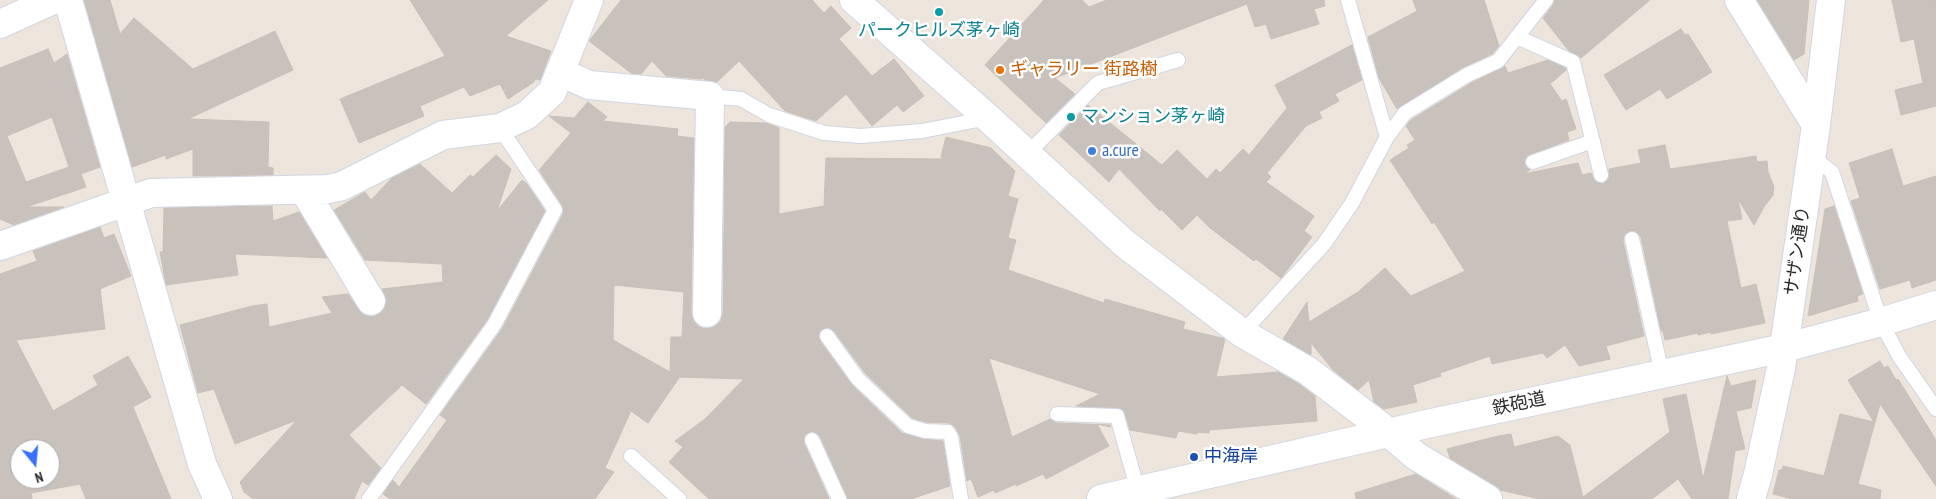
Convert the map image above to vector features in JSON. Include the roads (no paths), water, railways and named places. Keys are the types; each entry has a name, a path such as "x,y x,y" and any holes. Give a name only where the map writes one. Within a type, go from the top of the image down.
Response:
{"street":[{"path":"0,24 53,0"},
{"path":"68,0 124,201 202,464 218,499"},
{"path":"0,246 151,193 304,190 328,189 342,186 443,135 500,128 526,115 552,92 589,0"},
{"path":"854,0 988,118 1124,243 1242,333 1308,371 1388,432 1416,456 1488,499"},
{"path":"1739,0 1816,125"},
{"name":"サザン通り","path":"1751,499 1784,348 1816,125 1831,0"},
{"path":"560,72 590,84 710,96 707,313"},
{"path":"304,190 371,301"},
{"name":"鉄砲道","path":"1101,499 1388,432 1784,348 1881,322 1936,304"}],"lane":[{"path":"1348,0 1387,137"},
{"path":"1242,333 1324,244 1352,203 1387,137 1405,113 1467,75 1498,61 1546,0"},
{"path":"1517,37 1572,62 1602,175"},
{"path":"1027,154 1098,83 1178,60"},
{"path":"710,96 741,99 768,115 824,133 861,136 922,131 988,118"},
{"path":"369,499 494,325 555,210 500,128"},
{"path":"1533,162 1593,141"},
{"path":"1811,156 1832,172 1881,322 1899,356 1936,409"},
{"path":"1632,239 1662,374"},
{"path":"827,336 858,379 908,426 925,431 948,432 961,499"},
{"path":"1057,414 1117,416 1138,490"},
{"path":"812,440 839,499"},
{"path":"631,456 679,499"}],"place":[{"name":"パークヒルズ茅ヶ崎","path":"939,12"},
{"name":"ギャラリー 街路樹","path":"1000,70"},
{"name":"マンション茅ヶ崎","path":"1071,117"},
{"name":"a.cure","path":"1092,151"},
{"name":"中海岸","path":"1194,457"}]}
